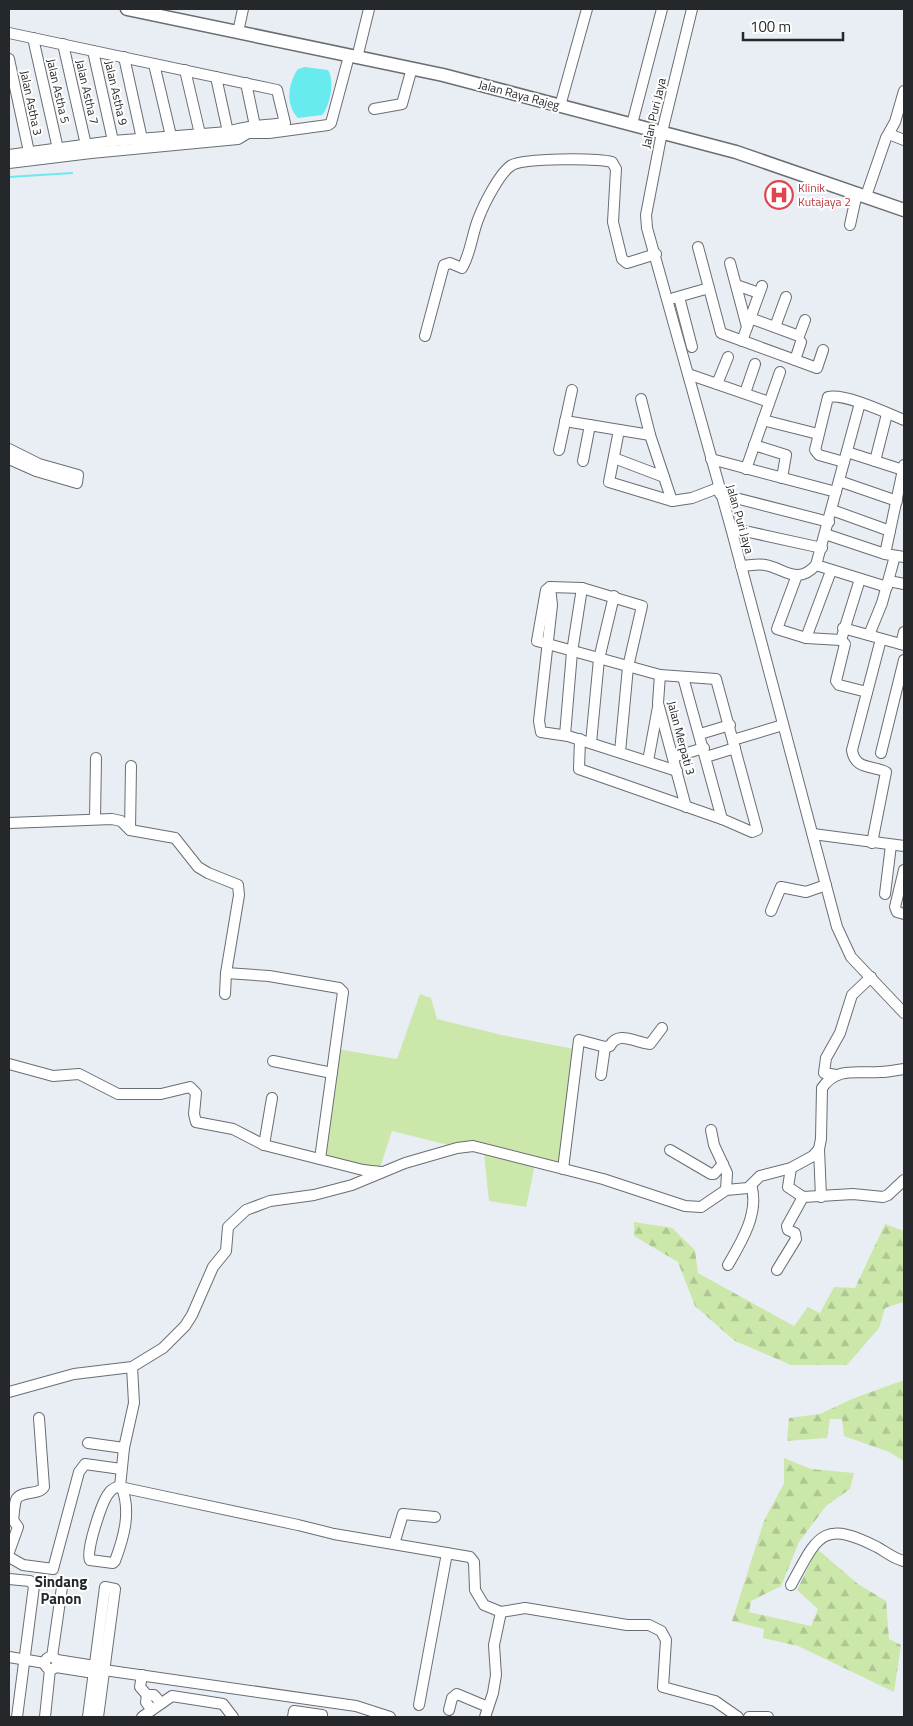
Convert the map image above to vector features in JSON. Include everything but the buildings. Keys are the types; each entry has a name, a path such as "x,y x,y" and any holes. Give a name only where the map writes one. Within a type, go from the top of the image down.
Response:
{"main road":[{"name":"Jalan Raya Rajeg","path":"127,9 159,12 238,32 412,68 657,130 750,156 904,210"}],"street":[{"path":"238,32 243,9"},
{"path":"9,163 238,138 248,133 269,133 330,125 369,9"},
{"path":"560,106 587,9"},
{"path":"634,125 662,9"},
{"name":"Jalan Puri Jaya","path":"692,9 657,130 646,214 651,256 668,300 711,459 716,491 731,528 741,566 779,727 813,834 842,942 851,957 904,1014"},
{"path":"9,33 277,90 285,123 245,125 228,132 113,142 9,155"},
{"name":"Jalan Astha 5","path":"33,38 58,148"},
{"name":"Jalan Astha 7","path":"63,44 86,145"},
{"name":"Jalan Astha 9","path":"93,51 113,142"},
{"path":"124,57 142,139"},
{"name":"Jalan Astha 3","path":"9,59 29,152"},
{"path":"154,64 171,136"},
{"path":"374,109 402,104 412,68"},
{"path":"185,70 200,134"},
{"path":"216,77 228,132"},
{"path":"246,83 255,126"},
{"path":"850,225 861,194 895,122 904,91"},
{"path":"889,134 904,140"},
{"path":"425,336 444,265 450,264 462,268 479,216 507,169 520,162 599,160 612,162 616,169 614,228 623,261 632,262 651,256"},
{"path":"698,247 721,333 817,368 823,350"},
{"path":"730,263 749,322"},
{"path":"736,285 761,290 742,341"},
{"path":"668,300 709,288"},
{"path":"679,297 692,347"},
{"path":"775,327 786,297"},
{"path":"749,322 775,327 799,336 804,320"},
{"path":"795,360 801,342"},
{"path":"717,384 728,357"},
{"path":"745,393 755,364"},
{"path":"746,469 780,372"},
{"path":"688,374 769,402"},
{"path":"559,450 572,390"},
{"path":"868,635 888,584 895,555 890,531 904,468 875,461 817,454 815,450 828,397 833,396 860,403 904,420"},
{"path":"641,398 650,435 672,502"},
{"path":"741,566 766,565 788,575 798,575 807,573 816,565 860,403"},
{"path":"875,461 888,414"},
{"path":"763,420 818,434"},
{"path":"565,421 650,435"},
{"path":"583,461 590,425"},
{"path":"619,430 609,482 672,502 716,491 829,522"},
{"path":"754,445 786,456 782,478"},
{"path":"9,449 14,459 56,478 78,479"},
{"path":"614,458 664,477"},
{"path":"711,459 836,492"},
{"path":"839,480 896,501"},
{"path":"832,510 890,531"},
{"path":"731,528 822,548"},
{"path":"825,534 895,555"},
{"path":"816,565 860,579 888,584 904,584"},
{"path":"806,638 832,570"},
{"path":"798,575 777,629 781,632 806,638 841,640 845,644 837,683 867,692"},
{"path":"841,640 843,628 860,579"},
{"path":"580,739 579,770 722,819 752,832 757,829 716,679 660,675 628,667 572,652 536,639 546,590 550,587 582,588 614,596 642,606 628,667 620,752"},
{"path":"565,735 572,652 582,588"},
{"path":"591,743 599,659 614,596"},
{"path":"843,628 902,645 904,632"},
{"path":"872,843 886,772 861,766 855,760 852,750 881,640"},
{"path":"547,644 539,725 544,733 580,739 677,771"},
{"path":"881,753 904,660"},
{"name":"Jalan Merpati 3","path":"660,675 658,703 686,807"},
{"path":"683,677 722,819"},
{"path":"648,761 658,703"},
{"path":"700,734 730,725"},
{"path":"674,757 705,753 779,727"},
{"path":"95,819 96,758"},
{"path":"130,830 131,766"},
{"path":"9,823 95,819 121,821 130,830 175,838 198,866 208,873 238,885 239,895 226,973 225,994"},
{"path":"813,834 904,846"},
{"path":"885,894 891,845"},
{"path":"904,870 896,907 896,912 904,914"},
{"path":"770,911 779,890 810,890 826,885"},
{"path":"226,973 270,976 339,988 343,992 320,1159"},
{"path":"836,1076 824,1072 826,1058 840,1032 852,995 871,977"},
{"path":"563,1169 577,1041 580,1040 604,1047 610,1046 612,1041 620,1037 650,1044 662,1028"},
{"path":"601,1075 604,1047"},
{"path":"273,1061 332,1073"},
{"path":"9,1064 53,1076 79,1074 118,1094 161,1094 179,1088 193,1088 196,1092 194,1119 196,1122 233,1128 264,1145 363,1170 383,1172"},
{"path":"821,1197 819,1149 822,1088 836,1076 846,1071 880,1072 904,1070"},
{"path":"264,1145 272,1098"},
{"path":"710,1130 727,1173 726,1190"},
{"path":"9,1392 74,1374 132,1368 162,1348 185,1326 192,1315 202,1288 213,1267 226,1251 231,1222 246,1210 258,1204 314,1195 352,1185 405,1163 464,1146 473,1146 563,1169 697,1208 704,1206 726,1190 742,1190 751,1185 760,1176 791,1168 808,1159 819,1149"},
{"path":"670,1150 711,1174 714,1174 723,1164"},
{"path":"791,1168 788,1188 803,1197 853,1194 883,1197 888,1195 904,1180"},
{"path":"728,1265 739,1246 751,1216 754,1202 751,1185"},
{"path":"777,1270 796,1239 796,1233 787,1227 803,1197"},
{"path":"132,1368 134,1403 121,1469 121,1487 128,1502 127,1518 116,1561 113,1563 90,1560 88,1556 90,1542 103,1504 109,1493 121,1487 334,1534 447,1552 474,1560 475,1590 480,1601 484,1605 501,1612 526,1608 627,1625 653,1626 661,1631 666,1640 664,1687 715,1701 738,1717"},
{"path":"9,1552 18,1527 11,1520 16,1500 19,1497 40,1492 44,1487 39,1418"},
{"path":"88,1443 124,1448"},
{"path":"10,1564 53,1569 79,1472 85,1464 121,1469"},
{"path":"394,1544 403,1514 435,1518"},
{"path":"791,1584 820,1536 834,1532 847,1535 904,1561"},
{"path":"419,1705 447,1552"},
{"path":"9,1584 9,1579 30,1581 34,1586 17,1717"},
{"path":"44,1717 62,1587"},
{"path":"485,1717 496,1675 494,1645 501,1612"},
{"path":"88,1717 105,1627"},
{"path":"9,1657 356,1706 390,1717"},
{"path":"98,1670 98,1717"},
{"path":"142,1675 140,1687 147,1695 146,1702 155,1706"},
{"path":"449,1710 452,1698 457,1694 488,1707"},
{"path":"142,1717 155,1706 172,1696 223,1704 233,1717"},
{"path":"294,1714 322,1716"},
{"path":"749,1717 768,1717"}],"green space":[{"path":"420,994 431,998 437,1019 502,1035 574,1049 566,1118 557,1166 536,1160 526,1207 489,1201 484,1154 392,1131 380,1168 322,1158 337,1049 397,1059"},
{"path":"634,1222 672,1228 695,1250 698,1273 794,1326 808,1307 820,1313 834,1287 855,1288 885,1224 904,1231 904,1302 885,1308 879,1328 847,1365 791,1365 735,1341 695,1306 678,1262 634,1236"},
{"path":"904,1380 904,1461 889,1452 844,1436 842,1419 830,1419 827,1438 787,1441 789,1418 820,1414 852,1399"},
{"path":"784,1458 811,1469 854,1473 850,1489 826,1506 799,1542 781,1586 751,1601 749,1612 811,1626 818,1609 797,1590 817,1549 858,1584 886,1601 889,1639 901,1645 894,1692 798,1646 763,1638 764,1629 732,1621 764,1521 784,1483"}],"water":[{"path":"305,67 328,70 331,80 331,93 322,115 298,118 291,107 289,94 292,81 298,69"}],"waterway":[{"path":"9,177 72,173"}],"place":[{"name":"Klinik Kutajaya 2","path":"779,195"}],"district":[{"name":"Sindang Panon","path":"61,1590"}]}
